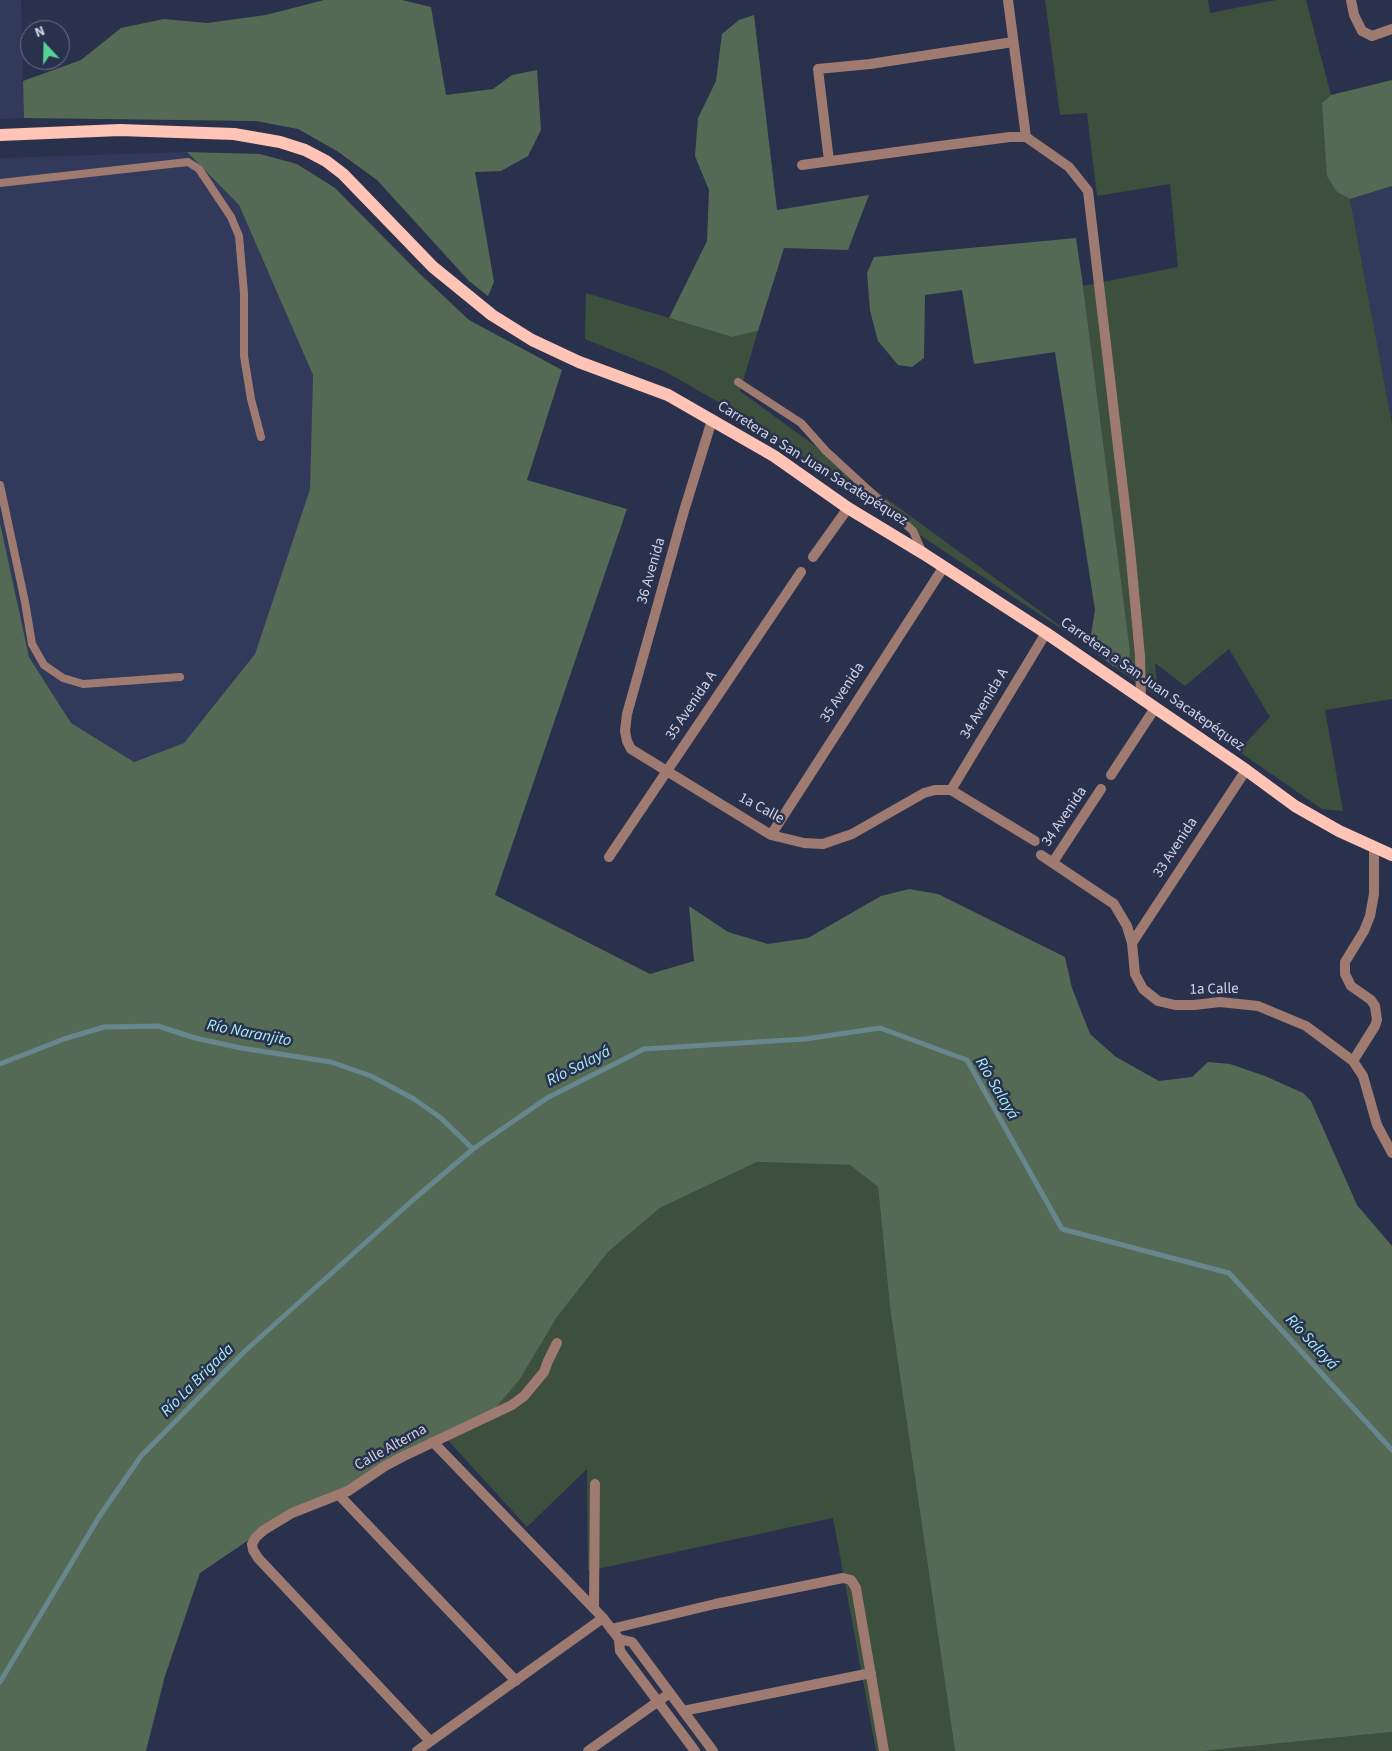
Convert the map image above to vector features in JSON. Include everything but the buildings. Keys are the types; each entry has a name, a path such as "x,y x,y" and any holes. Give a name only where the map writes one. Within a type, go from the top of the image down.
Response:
{"main road":[{"name":"Carretera a San Juan Sacatepéquez","path":"0,135 120,130 234,134 280,142 305,150 326,161 344,174 433,268 492,315 532,340 580,362 668,395 774,456 848,508 924,554 1046,633 1308,814 1339,831 1392,855"}],"street":[{"path":"1008,0 1026,137"},
{"path":"1351,0 1354,15 1362,32 1372,36 1392,29"},
{"path":"829,161 818,69 870,64 1013,42"},
{"path":"802,165 966,142 1026,137 1069,167 1080,178 1088,191 1130,549 1140,656 1141,698"},
{"name":"36 Avenida","path":"625,731 628,714 684,511 712,420"},
{"path":"813,557 848,508"},
{"name":"35 Avenida","path":"771,835 943,568"},
{"name":"35 Avenida A","path":"609,857 801,572"},
{"name":"34 Avenida A","path":"951,790 1046,633"},
{"path":"1111,775 1155,708"},
{"name":"1a Calle","path":"625,731 626,741 631,749 666,771 771,835 804,843 823,844 852,834 924,793 935,790 951,790"},
{"name":"33 Avenida","path":"1132,943 1246,770"},
{"name":"34 Avenida","path":"1053,862 1101,789"},
{"path":"951,790 1035,841"},
{"path":"1354,1061 1377,1020 1375,1006 1371,1000 1352,986 1345,974 1345,962 1364,931 1370,916 1374,894 1374,848"},
{"name":"1a Calle","path":"1041,855 1114,904 1127,926 1132,943 1135,974 1143,989 1158,1001 1175,1005 1220,1002 1258,1006 1306,1026 1354,1061 1363,1076 1378,1125 1392,1153"},
{"name":"Calle Alterna","path":"430,1741 258,1558 252,1544 256,1537 292,1513 348,1491 385,1466 512,1404 524,1396 544,1372 557,1343"},
{"path":"433,1442 603,1618 619,1639 620,1651 695,1751"},
{"path":"594,1609 595,1484"},
{"path":"339,1495 516,1681"},
{"path":"611,1629 715,1604 843,1578 851,1580 856,1588 884,1751"},
{"path":"417,1751 603,1618"},
{"path":"619,1639 632,1642 713,1751"},
{"path":"683,1711 870,1674"},
{"path":"588,1751 670,1693"}],"lane":[{"path":"0,183 188,162 199,169 222,201 240,236 244,293 244,356 251,399 261,437"},
{"path":"738,382 801,423 826,451 913,531 924,554"},
{"path":"0,485 32,644 44,665 63,678 83,684 180,677"}],"shaded area":[{"path":"0,0 21,0 20,70 23,70 24,118 0,119"},
{"path":"187,152 239,205 313,375 310,489 255,654 184,743 134,762 71,723 29,657 0,523 0,158"},
{"path":"1392,186 1392,424 1350,199"}],"green space":[{"path":"324,0 402,0 431,7 446,95 493,89 512,75 537,70 541,130 528,156 501,171 475,172 494,282 488,296 469,281 377,180 337,151 298,129 256,121 24,118 23,81 53,70 70,70 70,64 81,60 121,28 164,19 207,23 266,15"},
{"path":"1045,0 1208,0 1210,13 1276,0 1306,0 1331,95 1322,103 1337,192 1350,199 1392,424 1392,699 1325,710 1343,811 1322,809 1238,751 1270,717 1229,649 1185,686 1155,663 1158,697 1113,666 1129,666 1130,651 1083,286 1178,267 1170,184 1097,196 1087,113 1060,115"},
{"path":"754,15 777,210 869,195 848,250 784,248 758,331 732,337 669,318 707,241 709,190 695,156 698,118 716,81 722,34 739,20"},
{"path":"1392,80 1392,186 1350,199 1337,192 1327,176 1322,103 1331,95"},
{"path":"187,152 260,154 297,164 335,188 419,273 469,320 562,370 527,480 627,509 495,895 650,974 694,961 689,906 728,932 768,944 808,938 881,896 909,889 938,894 1065,957 1072,988 1090,1034 1116,1057 1159,1081 1192,1077 1208,1062 1230,1064 1265,1076 1303,1093 1311,1101 1357,1205 1392,1246 1392,1732 1203,1751 955,1751 890,1308 878,1187 850,1165 757,1162 660,1208 608,1252 557,1317 520,1379 481,1425 445,1437 345,1489 290,1512 200,1573 165,1676 146,1751 0,1751 0,523 29,657 71,723 134,762 184,743 255,654 310,489 313,375 239,205"},
{"path":"1076,238 1130,651 1129,666 1113,666 1089,647 1095,610 1055,352 974,364 962,290 925,295 924,358 912,367 898,365 878,341 870,311 867,273 874,257"},
{"path":"586,293 732,337 758,331 740,391 1089,647 720,403 666,372 585,339"},
{"path":"757,1162 850,1165 878,1187 890,1308 955,1751 876,1751 833,1518 588,1571 587,1469 527,1527 445,1437 520,1379 557,1317 608,1252 660,1208"},
{"path":"1392,1732 1392,1751 1203,1751"}],"waterway":[{"name":"Río Naranjito","path":"0,1064 64,1039 104,1027 158,1026 195,1038 241,1048 331,1062 371,1076 414,1099 441,1118 473,1149"},
{"name":"Río Salayá","path":"0,1682 99,1517 141,1456 245,1351 414,1199 473,1149 547,1098 644,1049 805,1039 880,1028 967,1060 1062,1229 1229,1273 1392,1450"}],"water label":[{"name":"Río La Brigada","path":"198,1381"}]}
